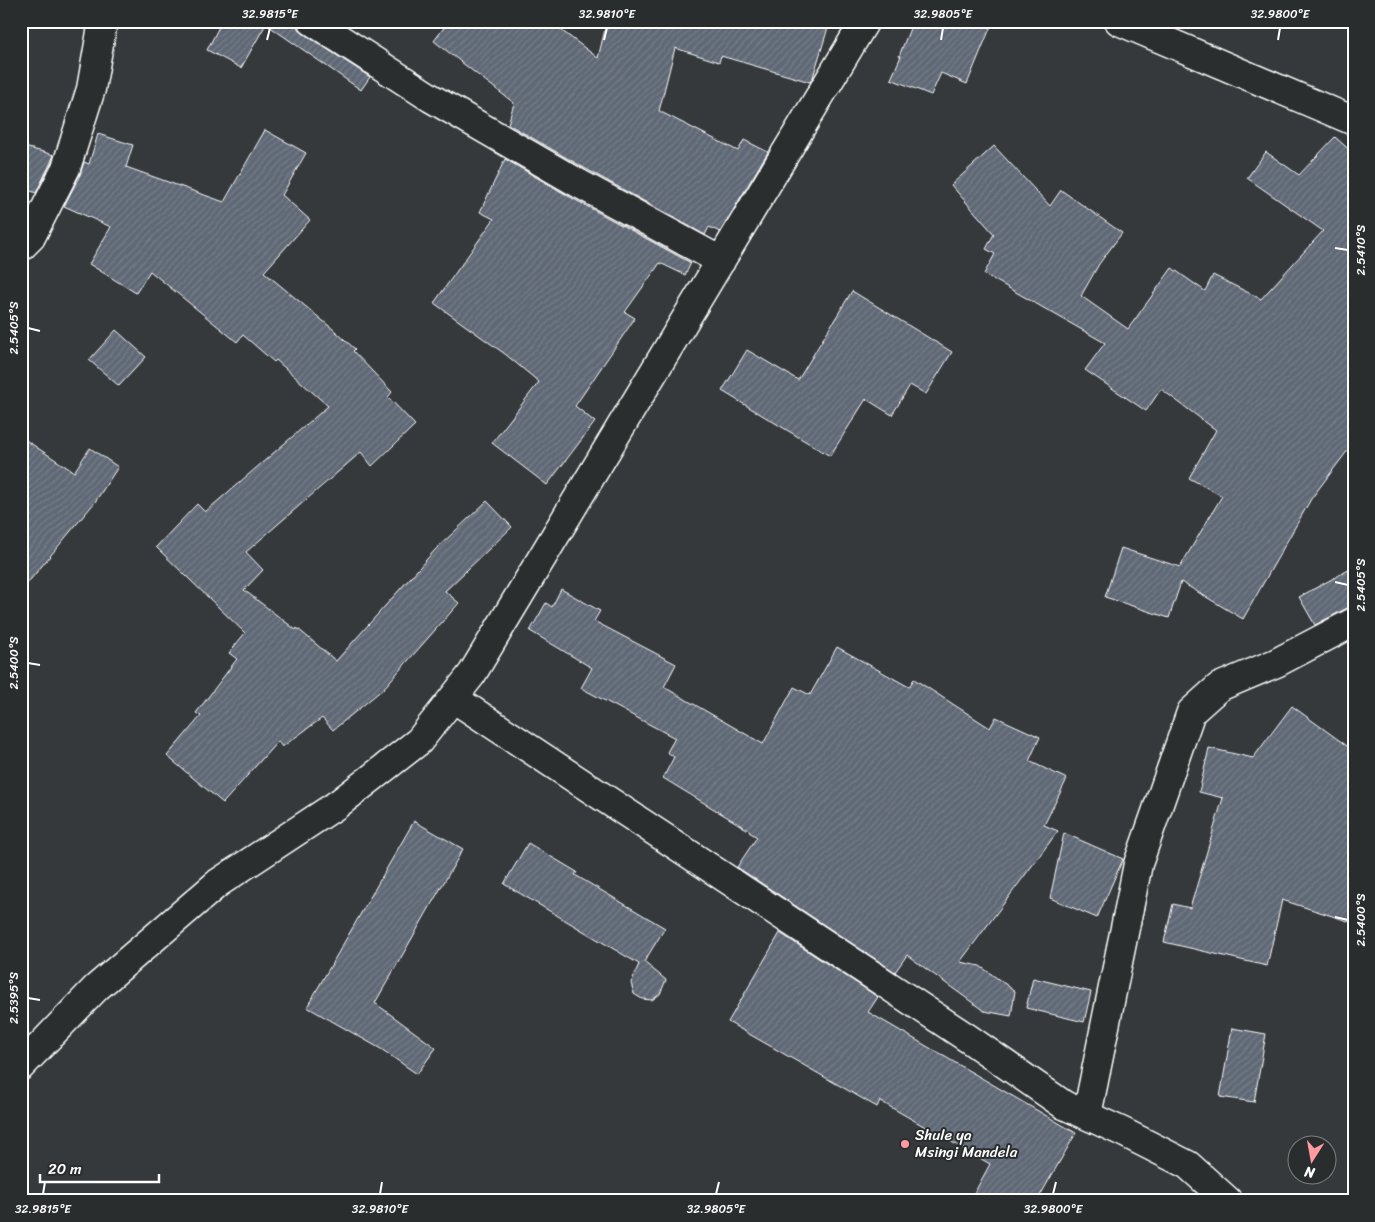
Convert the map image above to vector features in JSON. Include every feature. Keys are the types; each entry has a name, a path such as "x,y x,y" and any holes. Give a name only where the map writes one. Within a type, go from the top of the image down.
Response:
{"street":[{"path":"21,248 31,236 66,168 91,89 103,21"},
{"path":"312,21 430,98 578,184 721,261"},
{"path":"21,1066 96,988 218,883 338,804 419,741 472,674 865,21"},
{"path":"1119,21 1354,121"},
{"path":"1087,1115 1138,864 1191,712 1219,687 1276,663 1354,622"},
{"path":"453,698 1064,1105 1188,1165 1228,1201"}],"building":[{"path":"222,21 297,21 298,29 304,34 370,77 361,90 266,24 241,68 207,50"},
{"path":"449,21 549,21 598,58 607,21 830,21 810,82 721,56 719,62 675,48 659,111 738,151 744,140 768,152 720,232 709,227 705,235 508,124 514,103 434,41"},
{"path":"913,21 993,21 967,84 941,73 931,95 891,79"},
{"path":"265,130 306,153 282,195 310,220 264,272 355,349 353,351 392,392 388,397 415,425 372,466 361,452 246,552 263,570 244,590 296,630 297,628 336,661 435,550 487,501 512,527 445,591 459,603 383,689 333,730 322,718 282,747 278,741 223,803 167,756 201,716 196,713 237,659 229,653 245,633 156,547 197,504 205,512 328,406 276,360 274,362 243,335 237,342 150,271 136,293 89,264 111,227 64,206 80,175 84,162 89,164 98,134 133,145 126,167 224,202"},
{"path":"1335,137 1354,154 1354,442 1311,499 1243,619 1181,582 1169,618 1105,597 1121,548 1180,567 1222,496 1189,478 1216,430 1161,389 1146,411 1085,370 1105,343 984,274 995,254 986,249 994,234 951,185 994,146 1050,206 1061,190 1122,233 1099,264 1081,296 1128,329 1172,268 1205,291 1213,275 1261,299 1323,231 1247,178 1266,152 1299,175"},
{"path":"21,146 54,155 36,193 21,187"},
{"path":"505,159 691,263 685,275 660,263 625,312 635,318 575,406 595,422 547,485 492,443 539,382 505,354 434,303 494,219 480,212"},
{"path":"852,291 952,352 926,394 910,385 892,415 866,399 830,456 722,391 747,350 798,380"},
{"path":"116,330 146,357 119,386 89,360"},
{"path":"21,437 74,472 90,448 118,467 95,502 21,591"},
{"path":"1354,567 1354,606 1315,625 1299,597"},
{"path":"561,589 600,611 594,621 676,664 664,687 763,744 794,687 810,695 837,647 909,687 914,679 990,728 996,717 1040,737 1029,761 1067,779 1044,825 1058,831 960,962 980,966 1015,991 1011,1016 984,1011 907,955 895,972 737,867 757,837 663,778 674,757 667,752 675,738 581,688 592,668 530,631 546,603 552,607"},
{"path":"1292,706 1354,751 1354,923 1282,900 1267,966 1164,942 1173,904 1190,908 1223,798 1199,792 1209,748 1253,758"},
{"path":"414,821 463,849 375,1003 436,1048 417,1074 381,1049 307,1007"},
{"path":"1064,833 1123,859 1097,918 1050,898"},
{"path":"528,843 577,872 575,875 665,928 644,962 666,980 660,994 652,1000 642,999 634,994 631,983 639,964 504,884"},
{"path":"780,933 878,997 868,1012 1076,1133 1037,1201 970,1201 990,1164 880,1101 877,1107 728,1022"},
{"path":"1033,978 1091,992 1084,1022 1026,1008"},
{"path":"1232,1028 1266,1034 1254,1102 1220,1097"}],"place":[{"name":"Shule ya Msingi Mandela","path":"905,1144"}]}
